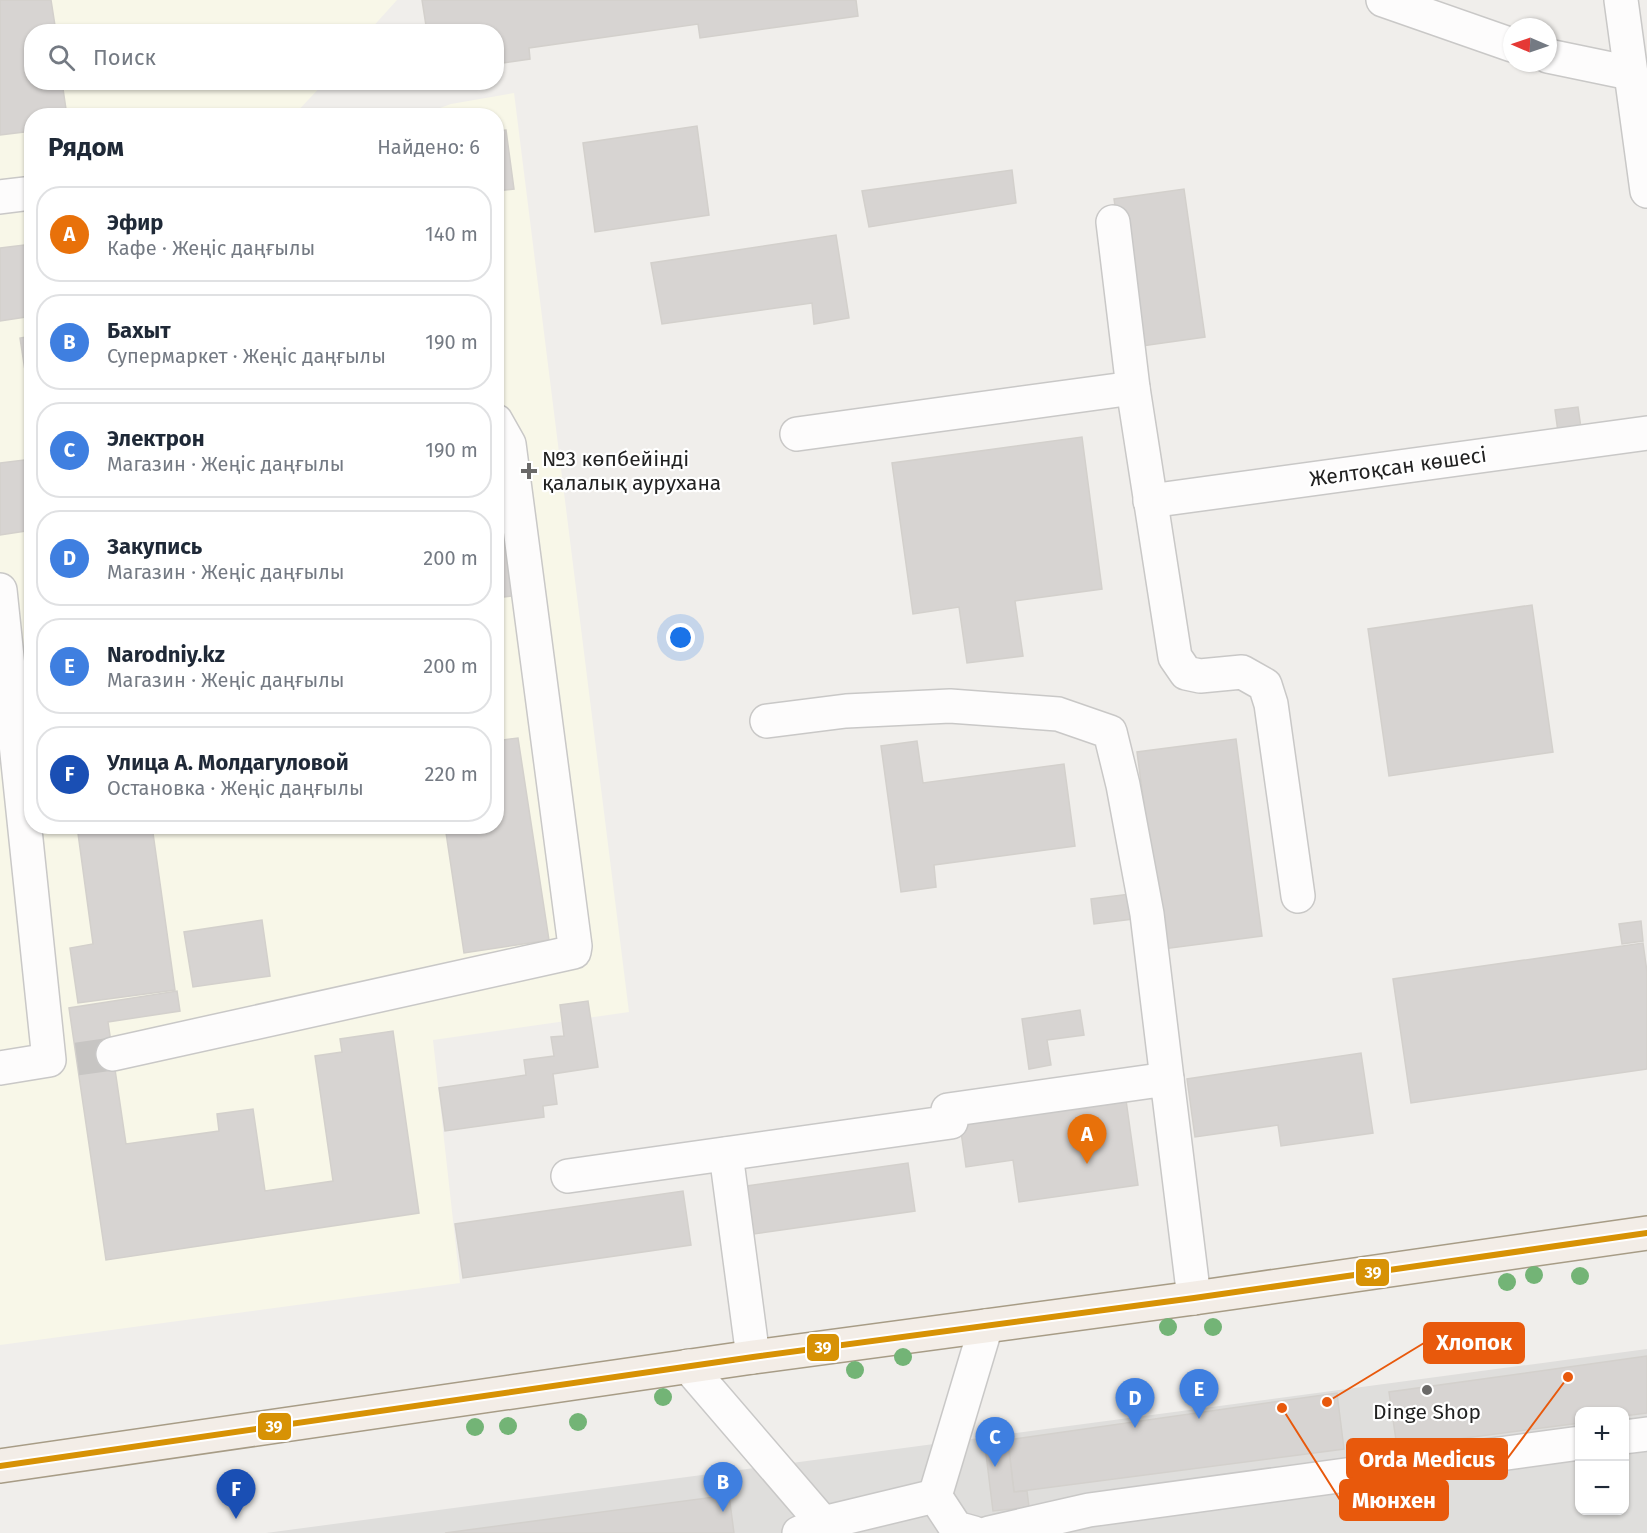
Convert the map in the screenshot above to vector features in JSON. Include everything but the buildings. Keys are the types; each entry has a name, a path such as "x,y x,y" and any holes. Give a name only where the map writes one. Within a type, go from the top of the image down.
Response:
{"main road":[{"path":"0,1466 688,1366 1194,1298 1647,1233"}],"street":[{"path":"1383,0 1503,42"},
{"path":"1621,0 1636,80 1647,191"},
{"path":"1557,58 1636,80"},
{"path":"0,197 24,194"},
{"path":"1113,222 1133,388 1175,657 1186,673 1200,676 1242,672 1265,685 1271,704 1298,896"},
{"path":"797,434 1133,388"},
{"name":"Желтоқсан көшесі","path":"1150,501 1647,433"},
{"path":"113,1054 574,952 509,444 504,435"},
{"path":"9,611 24,736"},
{"path":"767,721 846,711 950,706 1058,714 1110,732 1123,785 1146,914 1194,1298"},
{"path":"0,1068 63,1060 36,834"},
{"path":"568,1176 951,1122 948,1110 1167,1078"},
{"path":"726,1154 753,1357"},
{"path":"974,1533 956,1528 935,1496 986,1326"},
{"path":"688,1366 811,1528 935,1496"},
{"path":"1629,1436 1647,1434"},
{"path":"989,1533 1092,1522 1575,1444"}],"shaded area":[{"name":"№3 көпбейінді қалалық аурухана","path":"0,0 397,0 375,24 24,24 24,90 317,90 301,108 24,108 24,834 504,834 504,108 440,108 514,93 629,1012 433,1040 460,1283 0,1345"},
{"path":"1647,1349 1647,1533 266,1533"}],"tunnel":[{"path":"77,1059 113,1054"}],"transit line":[{"name":"39","path":"0,1466 753,1357 1194,1298 1647,1233"}],"place":[{"name":"№3 көпбейінді қалалық аурухана","path":"529,471"},
{"name":"Эфир","path":"1087,1164"},
{"name":"Orda Medicus","path":"1568,1377"},
{"name":"Dinge Shop","path":"1427,1390"},
{"name":"Хлопок","path":"1327,1402"},
{"name":"Мюнхен","path":"1282,1408"},
{"name":"Narodniy.kz","path":"1199,1419"},
{"name":"Закупись","path":"1135,1428"},
{"name":"Электрон","path":"995,1467"},
{"name":"Бахыт","path":"723,1512"},
{"name":"Улица А. Молдагуловой","path":"236,1519"}]}
